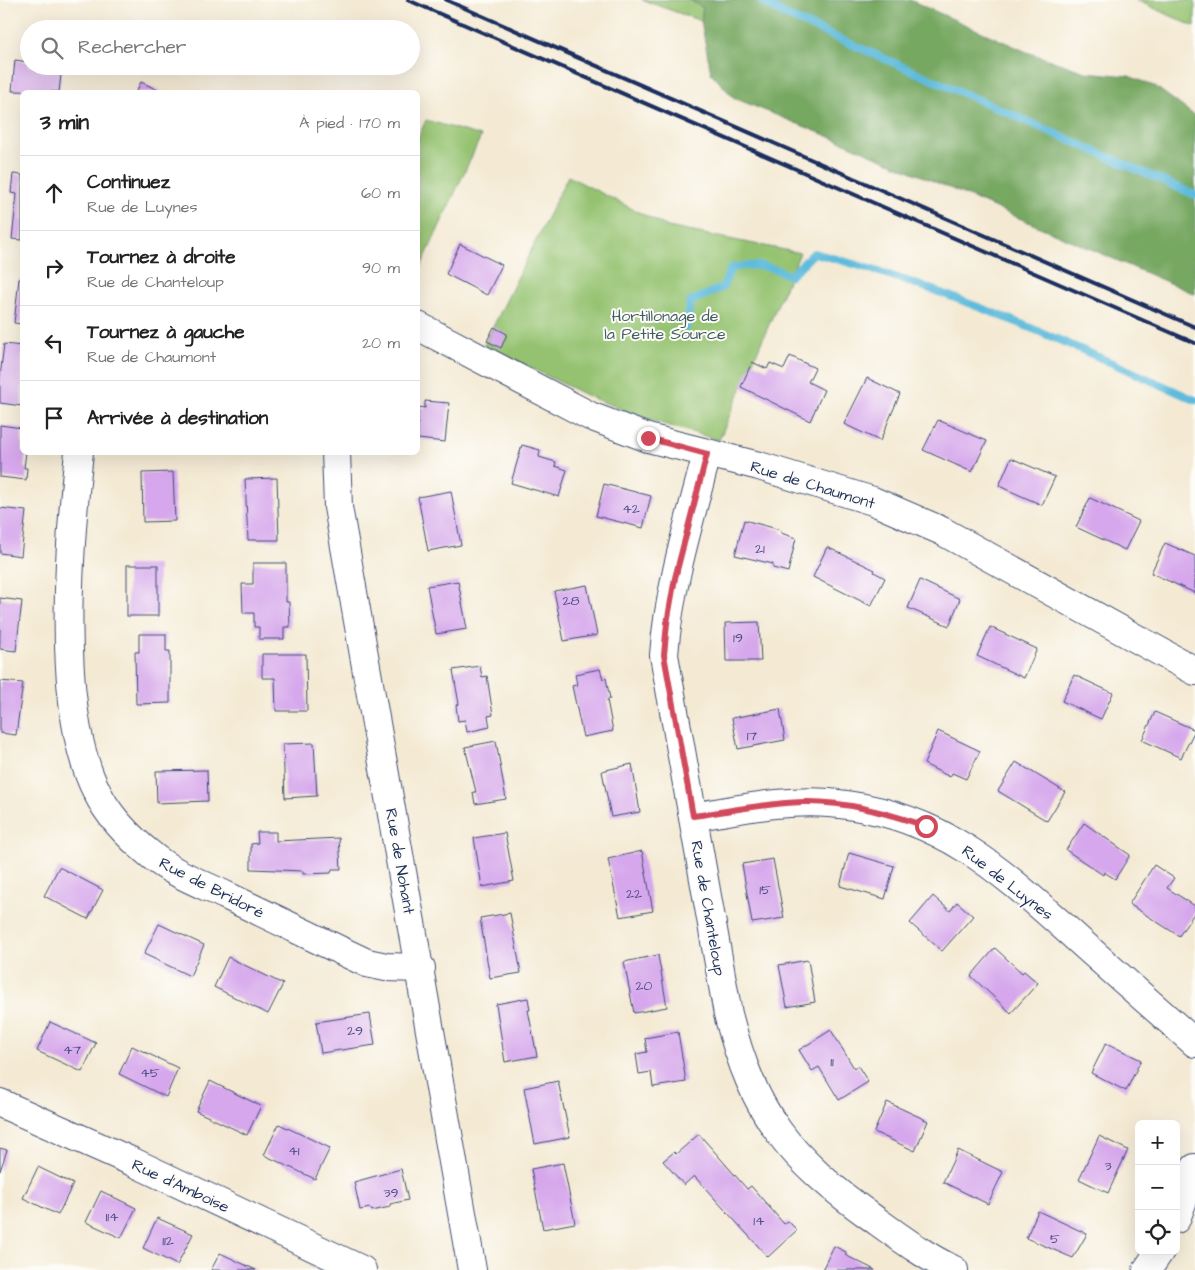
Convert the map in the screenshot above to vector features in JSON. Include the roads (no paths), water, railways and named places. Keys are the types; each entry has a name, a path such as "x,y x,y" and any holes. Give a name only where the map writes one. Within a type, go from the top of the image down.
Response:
{"street":[{"name":"Rue de Chaumont","path":"420,327 590,416 648,438 759,466 873,501 942,531 1195,671"},
{"name":"Rue de Chanteloup","path":"707,454 675,578 667,623 664,655 728,1014 737,1052 750,1085 763,1110 783,1139 831,1188 943,1268"},
{"name":"Rue de Bridoré","path":"79,455 71,554 70,618 73,711 87,769 97,792 112,816 152,856 189,878 367,963 386,968 420,968"},
{"name":"Rue de Nohant","path":"336,455 338,507 472,1270"},
{"name":"Rue de Luynes","path":"693,816 804,802 854,806 886,813 926,826 975,853 1013,882 1195,1042"},
{"name":"Rue d'Amboise","path":"0,1103 133,1162 361,1270"},
{"path":"1179,1210 1195,1168"},
{"path":"1147,1270 1157,1255"}],"waterway":[{"path":"760,0 785,15 1195,195"},
{"path":"686,328 690,302 723,287 731,268 761,266 775,269 790,276 814,253 911,282 1007,318 1195,400"}],"railway":[{"path":"408,0 1195,343"},
{"path":"446,0 1195,327"}],"park label":[{"name":"Hortillonage de la Petite Source","path":"665,324"}]}
